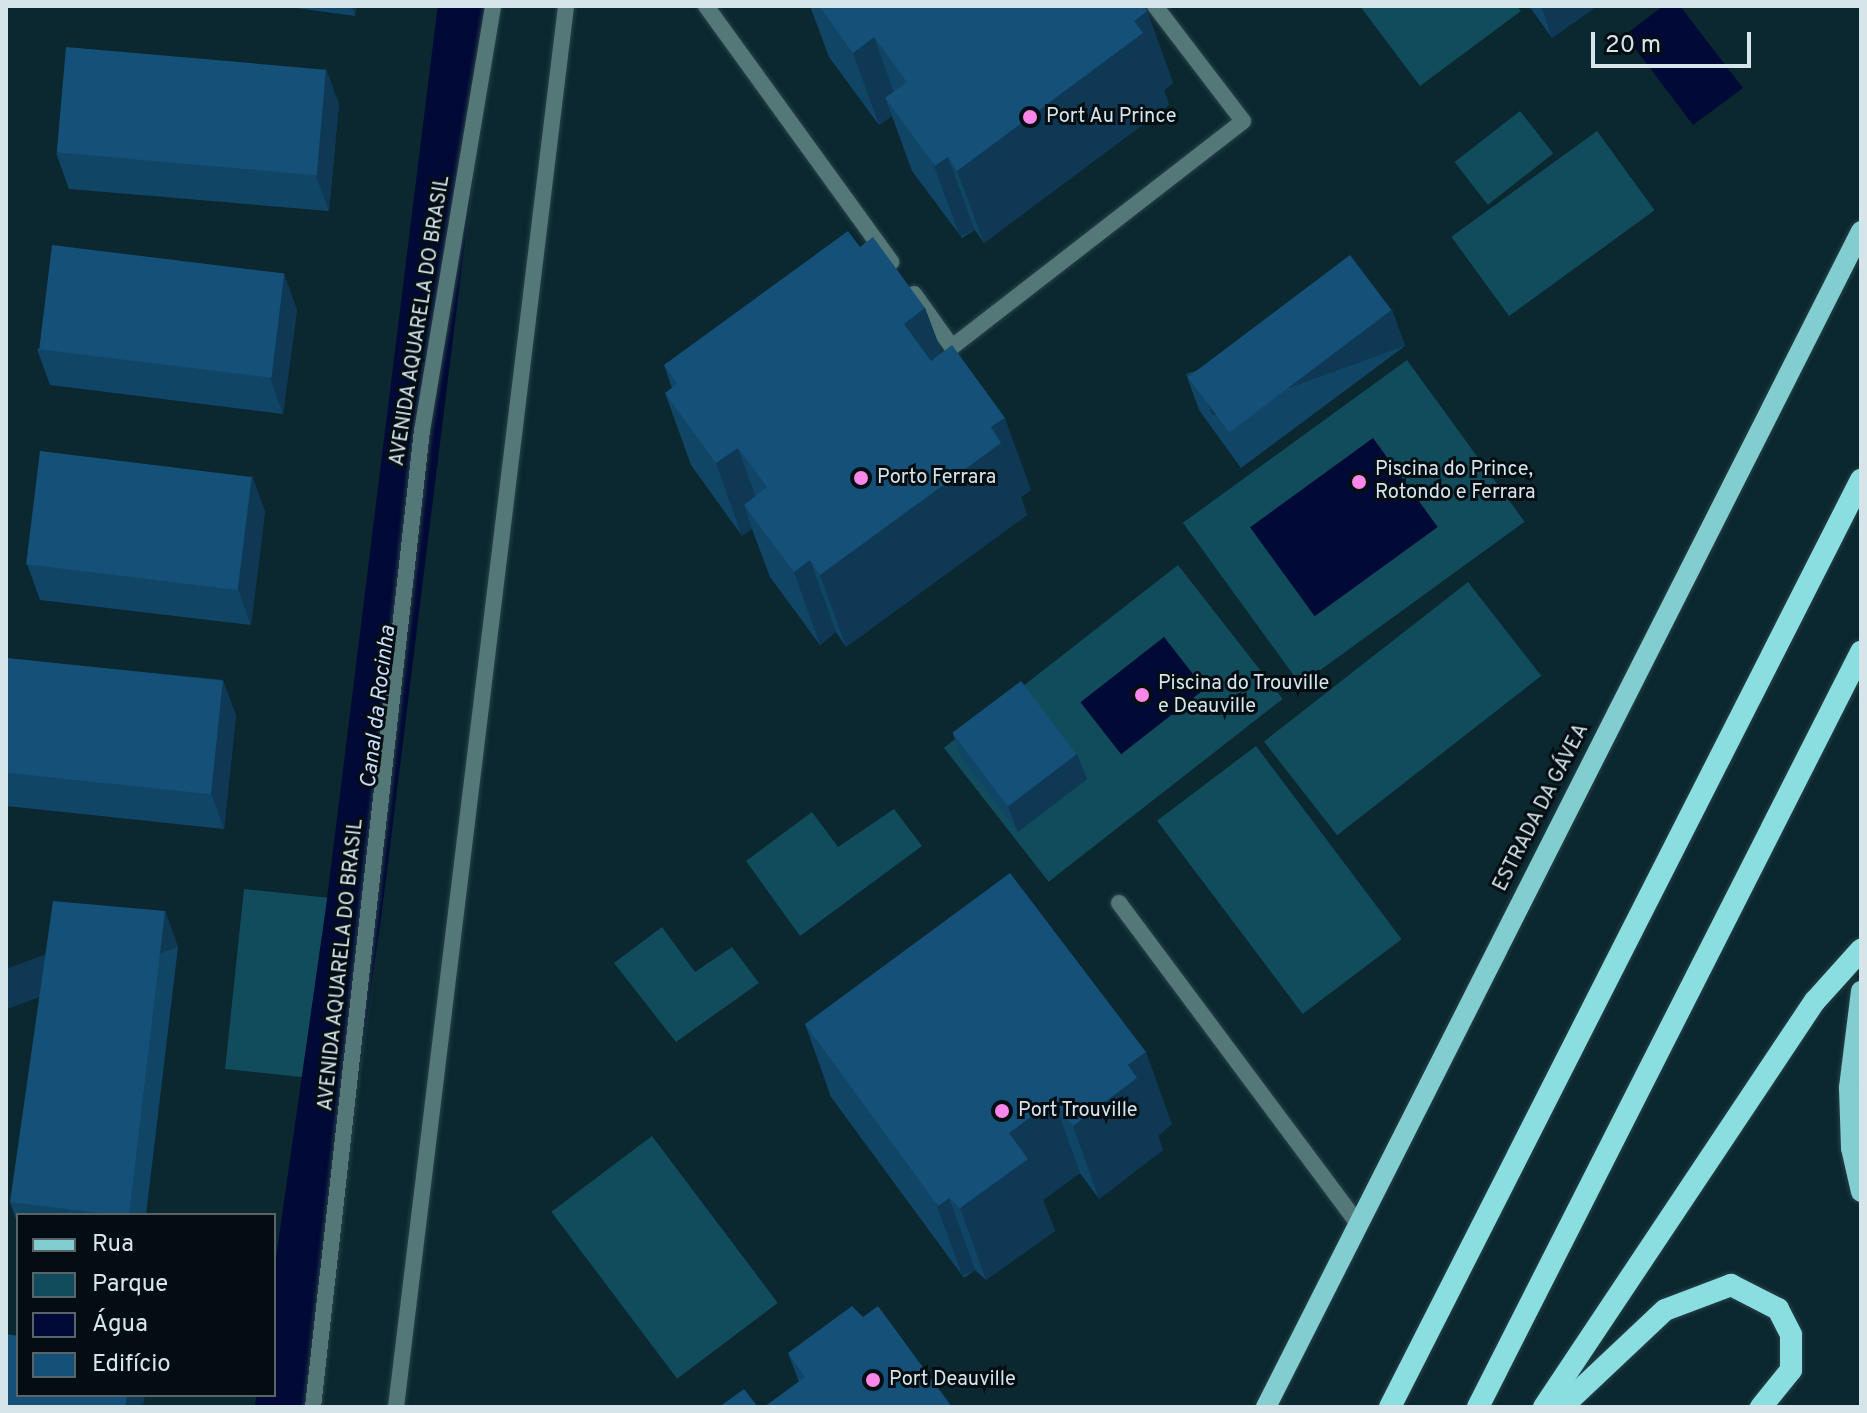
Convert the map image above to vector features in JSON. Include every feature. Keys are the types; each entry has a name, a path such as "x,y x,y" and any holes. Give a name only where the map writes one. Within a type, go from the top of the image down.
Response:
{"highway":[{"path":"1390,1407 1861,480"},
{"path":"1478,1407 1861,652"},
{"path":"1544,1407 1815,1001 1861,950"},
{"path":"1562,1407 1665,1310 1731,1285 1778,1309 1791,1335 1791,1370 1761,1407"}],"main road":[{"name":"ESTRADA DA GÁVEA","path":"1266,1407 1861,231"},
{"path":"1861,991 1849,1088 1851,1148 1861,1192"}],"street":[{"name":"AVENIDA AQUARELA DO BRASIL","path":"313,1407 422,431 493,6"},
{"path":"396,1407 566,6"},
{"path":"706,6 952,347 1243,121 1155,6"},
{"path":"1119,903 1358,1224"}],"green space":[{"path":"1360,6 1517,6 1521,11 1420,86"},
{"path":"1520,111 1553,154 1488,205 1455,162"},
{"path":"1597,131 1655,210 1509,316 1451,237"},
{"path":"1407,360 1525,522 1300,685 1183,523"},
{"path":"1178,565 1283,699 1049,882 944,748"},
{"path":"1468,582 1541,676 1337,835 1264,741"},
{"path":"1256,746 1402,939 1303,1014 1157,821"},
{"path":"894,809 922,846 800,936 746,861 812,812 838,847"},
{"path":"244,889 335,899 316,1079 225,1069"},
{"path":"662,927 695,972 732,947 759,983 676,1042 614,963"},
{"path":"652,1136 778,1303 677,1379 551,1212"}],"water":[{"path":"1663,6 1680,6 1743,88 1693,125 1625,35"},
{"name":"Piscina do Prince, Rotondo e Ferrara","path":"1373,438 1438,527 1315,616 1250,527"},
{"name":"Piscina do Trouville e Deauville","path":"1164,637 1205,689 1121,754 1080,702"}],"building":[{"path":"819,6 1144,6 1147,11 1134,21 1143,33 957,171 948,157 935,166 885,98 907,82 874,37 853,53"},
{"path":"66,47 326,70 317,175 57,153"},
{"name":"Porto Ferrara","path":"848,231 860,247 873,237 925,308 904,324 931,361 952,345 1005,418 991,427 1001,443 820,575 810,560 794,572 744,505 767,487 738,448 716,463 665,393 677,384 664,365"},
{"path":"52,245 284,274 271,378 39,349"},
{"path":"1350,255 1392,310 1229,432 1188,377"},
{"path":"40,451 251,477 238,590 26,564"},
{"path":"6,658 223,681 211,794 6,773"},
{"path":"1021,681 1076,754 1008,806 952,733"},
{"name":"Port Trouville","path":"1010,873 1146,1052 1128,1065 1137,1078 1073,1126 1054,1100 1009,1133 1028,1159 960,1208 949,1198 938,1206 805,1024"},
{"path":"53,901 165,911 129,1213 99,1213 10,1202"},
{"path":"852,1306 863,1317 878,1306 952,1407 764,1407 805,1377 788,1353"},
{"path":"6,1334 16,1336 16,1397 127,1397 126,1407 6,1407"},
{"path":"744,1389 758,1407 719,1407"}],"waterway":[{"name":"Canal da Rocinha","path":"283,1407 354,909 466,6"}],"place":[{"name":"Port Au Prince","path":"1030,117"},
{"name":"Porto Ferrara","path":"861,478"},
{"name":"Piscina do Prince, Rotondo e Ferrara","path":"1359,482"},
{"name":"Piscina do Trouville e Deauville","path":"1142,695"},
{"name":"Port Trouville","path":"1002,1111"},
{"name":"Port Deauville","path":"873,1380"}]}
